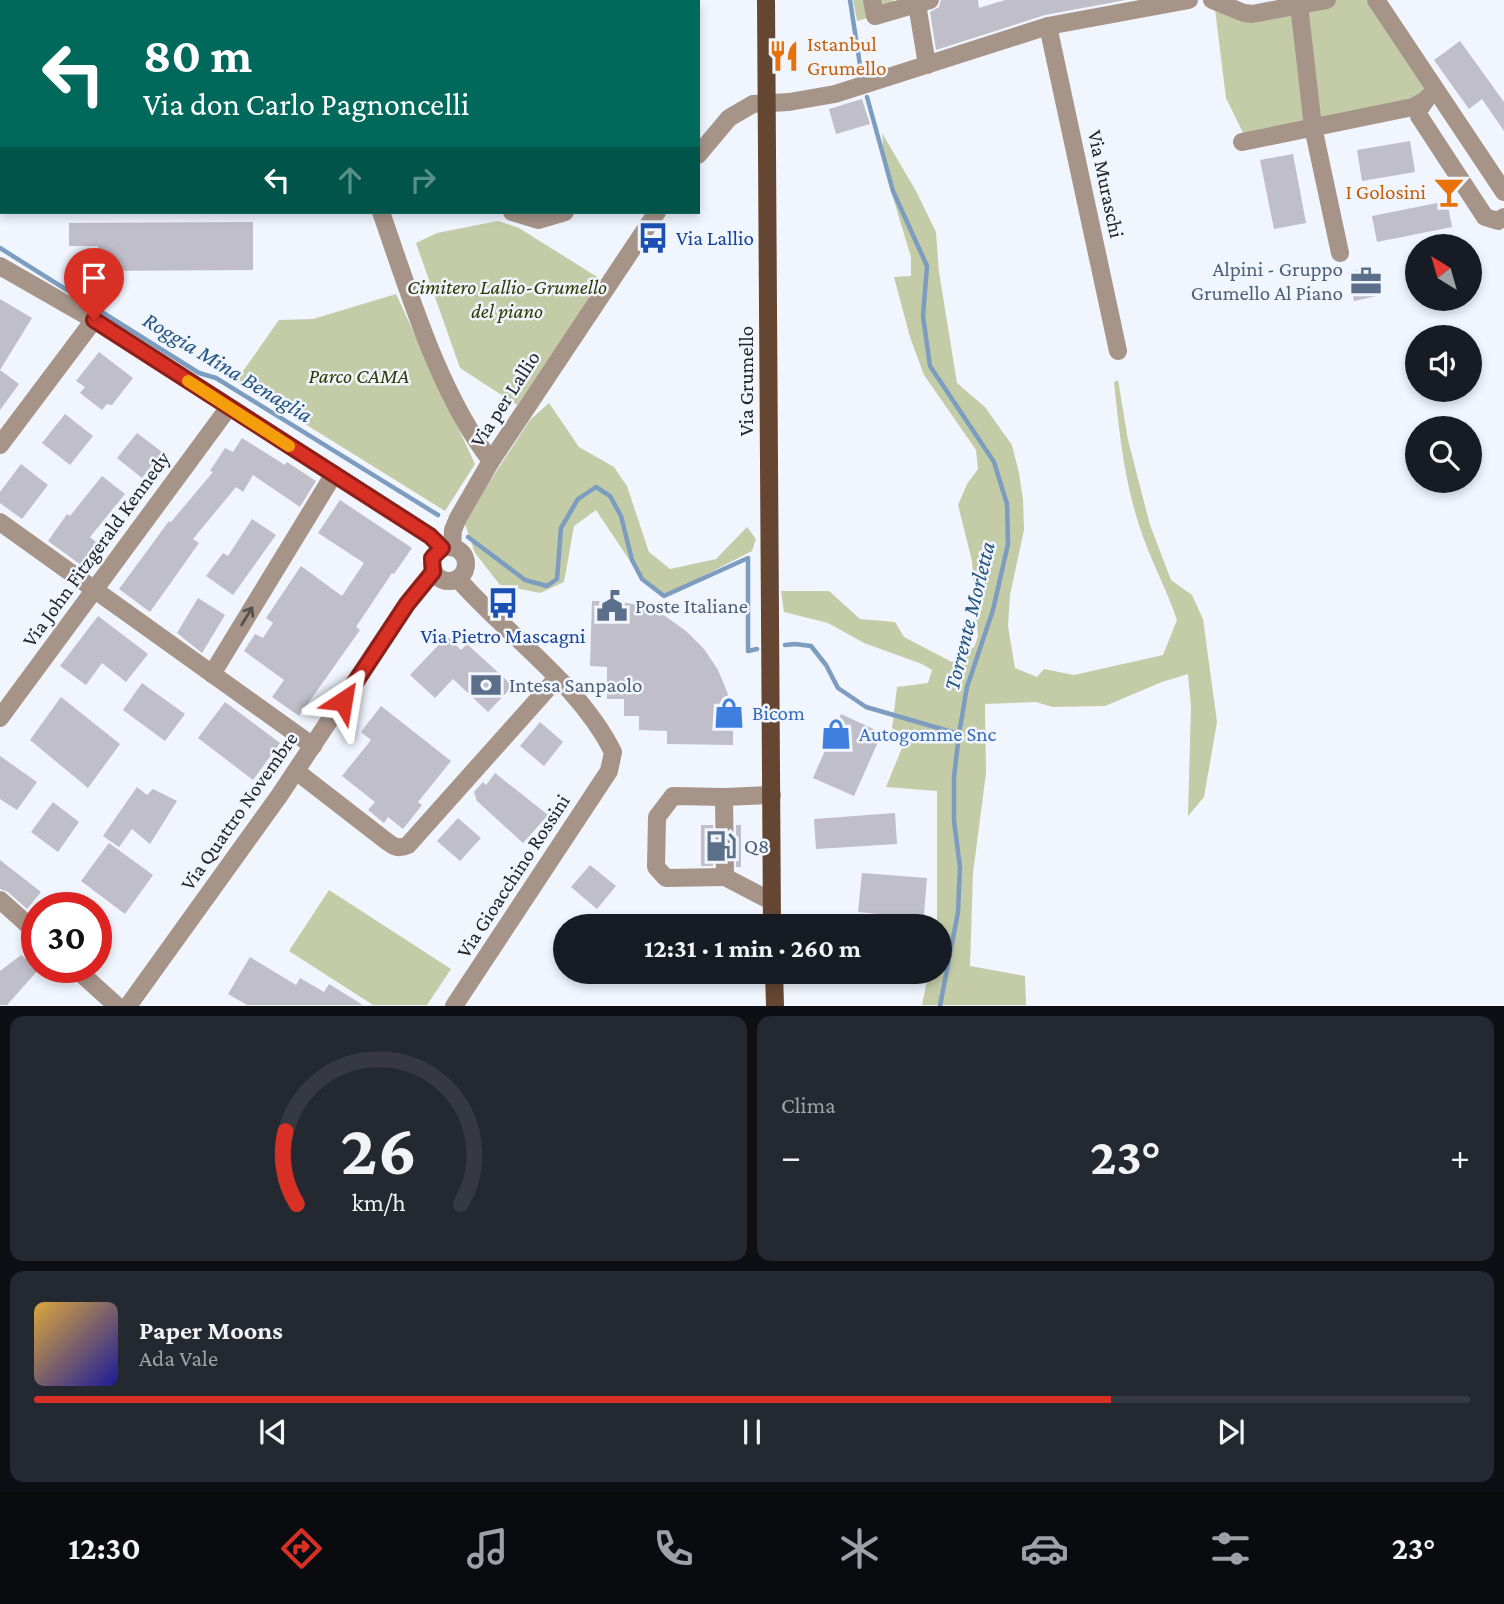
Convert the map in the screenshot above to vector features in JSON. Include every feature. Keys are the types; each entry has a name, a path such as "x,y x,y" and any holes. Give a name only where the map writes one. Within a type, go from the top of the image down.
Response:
{"main road":[{"name":"Via Grumello","path":"766,0 772,914"},
{"path":"774,984 775,1006"}],"street":[{"path":"872,0 875,16 924,2 927,65"},
{"path":"700,152 719,128 738,111 754,104 824,97 1048,26 1189,0"},
{"path":"1212,0 1252,14 1327,0"},
{"path":"1376,0 1504,192"},
{"path":"1299,5 1312,127 1340,253"},
{"name":"Via Muraschi","path":"1048,26 1118,351"},
{"path":"1242,142 1413,107 1428,98 1431,80"},
{"path":"1422,102 1419,116 1485,217 1498,221 1504,217"},
{"path":"383,214 440,370 461,417 491,461"},
{"path":"518,214 538,220 558,214"},
{"name":"Via per Lallio","path":"447,547 458,518 491,461 656,214"},
{"path":"0,266 94,320 447,547 464,554 466,560 463,574 458,579 444,580 433,572 432,558 447,547"},
{"path":"0,445 94,320"},
{"name":"Via John Fitzgerald Kennedy","path":"0,718 229,407"},
{"path":"212,674 334,474"},
{"path":"0,522 313,746"},
{"name":"Via Quattro Novembre","path":"128,1006 296,771 407,604 433,572"},
{"path":"296,771 394,846 402,848 408,845 557,678 458,579"},
{"name":"Via Gioacchino Rossini","path":"454,1006 609,771 613,752 607,741 557,678"},
{"path":"771,901 725,877 666,878 656,867 657,817 673,796 772,795"},
{"path":"724,797 725,877"},
{"path":"0,900 21,919"},
{"path":"92,983 117,1006"}],"green space":[{"path":"853,0 893,0 895,11 857,21"},
{"path":"1327,0 1374,0 1431,80 1428,98 1248,143 1226,98 1214,1 1237,11"},
{"path":"882,133 936,232 939,272 957,383 985,407 1012,445 1023,500 1024,530 1010,595 1008,626 1015,668 1037,677 1044,669 1074,675 1163,655 1177,620 1143,537 1129,490 1114,382 1118,380 1128,440 1150,525 1171,580 1192,595 1203,619 1217,722 1204,797 1188,816 1191,706 1188,674 1105,706 1053,707 1036,702 985,704 986,773 973,873 970,966 1025,976 1026,1005 922,1005 926,984 952,984 952,914 937,914 937,791 886,787 906,738 892,728 897,687 928,683 932,670 864,643 828,623 784,612 781,591 829,591 860,619 895,622 904,637 952,662 974,647 978,637 972,561 958,505 967,484 978,469 976,450 924,375 910,337 894,277 911,276 911,257 885,171"},
{"name":"Cimitero Lallio-Grumello del piano","path":"498,221 519,228 602,280 517,405 460,368 416,243 437,233"},
{"name":"Parco CAMA","path":"396,294 475,464 445,511 236,381 279,320 313,319"},
{"path":"549,403 579,447 614,467 627,486 649,552 670,569 716,559 747,527 756,539 752,551 664,596 642,579 596,510 574,526 564,582 540,593 500,585 475,553 464,521 530,420"},
{"path":"329,890 451,969 427,1005 373,1005 289,951"}],"building":[{"path":"941,0 978,0 979,8 1005,0 1126,0 1045,15 936,50 930,12 939,7"},
{"path":"1460,41 1504,102 1504,131 1482,99 1469,109 1434,60"},
{"path":"862,99 870,124 836,134 829,109"},
{"path":"1410,141 1415,172 1362,181 1357,150"},
{"path":"1293,154 1306,223 1274,229 1260,160"},
{"path":"1447,201 1452,227 1405,234 1405,236 1377,242 1372,216"},
{"path":"253,222 253,270 98,271 98,246 69,246 69,223"},
{"path":"1371,267 1377,296 1354,301 1348,272"},
{"path":"0,299 32,318 0,370"},
{"path":"99,352 133,378 112,405 107,404 102,410 80,393 85,387 76,381"},
{"path":"0,370 19,384 0,410"},
{"path":"65,414 93,436 70,465 42,443"},
{"path":"137,433 162,452 142,478 117,458"},
{"path":"242,438 316,481 300,507 253,475 243,492 236,487 193,539 199,543 150,612 119,589 169,521 171,522 213,472 210,471 225,448 233,452"},
{"path":"21,464 48,485 22,519 0,503 0,492"},
{"path":"102,476 125,494 90,537 97,543 81,565 48,541 67,514 70,516"},
{"path":"340,500 412,548 394,574 392,573 356,627 360,630 299,716 272,697 284,680 244,651 255,634 263,638 273,623 266,618 301,566 342,596 364,563 318,533"},
{"path":"252,519 276,535 233,595 206,576 223,553 228,556"},
{"path":"198,598 225,615 202,653 177,633"},
{"path":"592,601 617,601 642,606 665,616 686,631 704,649 718,670 728,694 733,719 733,745 667,744 667,731 639,730 639,716 624,716 624,699 607,699 607,667 590,666"},
{"path":"98,616 148,654 126,682 102,663 86,685 60,666"},
{"path":"447,636 461,650 467,644 513,686 488,712 453,679 435,698 410,675"},
{"path":"142,683 185,714 165,741 123,710"},
{"path":"61,697 120,744 88,788 30,740"},
{"path":"225,702 280,743 253,780 198,738"},
{"path":"381,706 451,761 418,802 422,805 403,829 388,817 384,823 368,810 375,802 342,776 371,740 361,732"},
{"path":"841,714 882,733 854,796 813,778"},
{"path":"540,722 563,742 544,766 520,746"},
{"path":"0,756 37,782 17,810 0,799"},
{"path":"495,773 548,815 523,843 477,801 474,792 483,782 486,785"},
{"path":"137,787 147,795 153,789 177,801 150,844 132,829 119,847 103,836"},
{"path":"53,802 79,822 58,852 31,832"},
{"path":"895,813 897,844 816,849 814,819"},
{"path":"458,818 481,838 460,861 437,841"},
{"path":"701,825 713,825 713,866 701,866"},
{"path":"736,825 741,825 741,867 736,867"},
{"path":"109,843 153,875 125,914 112,904 112,892 96,892 81,881"},
{"path":"0,860 41,892 21,892 21,904 8,892 0,889"},
{"path":"590,865 616,886 597,909 571,887"},
{"path":"862,873 927,878 924,914 858,912"},
{"path":"21,955 21,983 27,983 7,1005 0,1005 0,971"},
{"path":"250,957 296,985 300,978 324,992 329,984 363,1005 247,1005 228,994"}],"waterway":[{"name":"Torrente Morletta","path":"850,0 862,78"},
{"name":"Torrente Morletta","path":"867,97 893,191 927,266 923,316 930,366 994,462 1007,504 1008,544 993,610 967,687 959,734 954,777 954,821 960,867 958,912 940,1006"},
{"name":"Roggia Mina Benaglia","path":"0,248 199,373 216,378 438,515"},
{"name":"Roggia Mina Benaglia","path":"468,537 525,580 547,586 557,579 561,528 578,499 596,487 610,496 621,516 632,560 642,579 664,596 748,558 748,651 757,649"},
{"name":"Roggia Mina Benaglia","path":"785,645 811,646 826,665 838,688 866,707 959,734"}],"slow traffic":[{"path":"188,381 289,446"}],"place":[{"name":"Istanbul Grumello","path":"784,56"},
{"name":"I Golosini","path":"1449,192"},
{"name":"Via Lallio","path":"653,238"},
{"name":"Alpini - Gruppo Grumello Al Piano","path":"1366,281"},
{"name":"Via Pietro Mascagni","path":"503,603"},
{"name":"Poste Italiane","path":"612,606"},
{"name":"Intesa Sanpaolo","path":"486,685"},
{"name":"Bicom","path":"729,713"},
{"name":"Autogomme Snc","path":"836,734"},
{"name":"Q8","path":"721,846"}],"route":[{"path":"94,320 430,536 442,548 432,558 433,572 407,604 343,701"}]}
